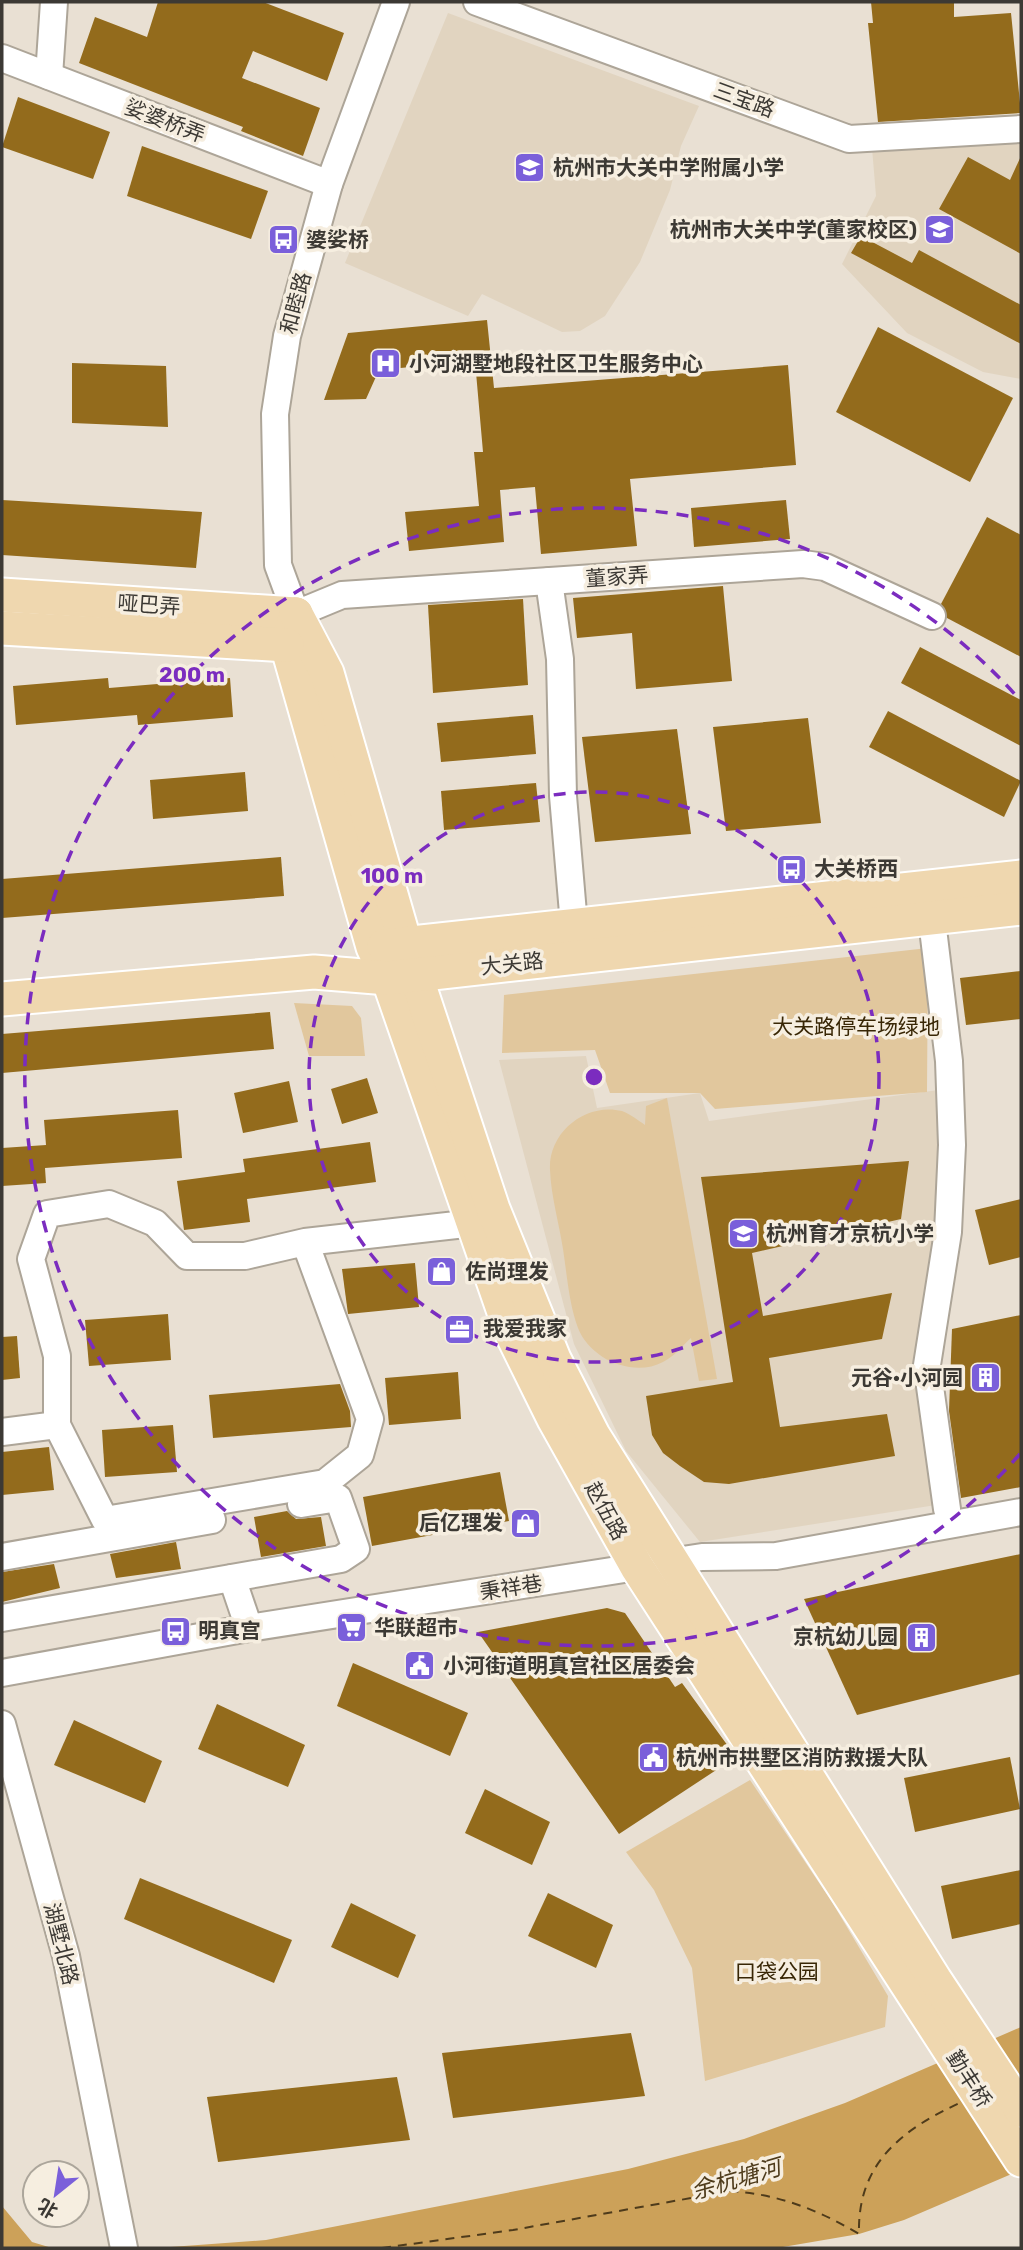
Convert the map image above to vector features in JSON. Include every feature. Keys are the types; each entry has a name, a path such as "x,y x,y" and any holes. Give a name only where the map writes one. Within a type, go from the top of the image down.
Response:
{"main road":[{"name":"哑巴弄","path":"2,595 292,630"},
{"name":"哑巴弄","path":"2,628 292,630"},
{"name":"和睦路","path":"292,630 327,673 389,945 402,977"},
{"name":"大关路","path":"2,999 286,966 389,945 1021,877"},
{"name":"大关路","path":"2,977 286,966 402,977 1021,908"},
{"name":"赵伍路","path":"402,977 474,1223 511,1332 554,1419 637,1567 926,1989"},
{"name":"赵伍路","path":"402,977 554,1359 593,1435 673,1561 926,1989"},
{"name":"勤丰桥","path":"926,1989 1021,2110"},
{"name":"勤丰桥","path":"926,1989 1021,2160"}],"street":[{"path":"49,76 54,2"},
{"name":"和睦路","path":"292,630 278,565 275,414 287,336 329,184 396,2"},
{"name":"三宝路","path":"477,2 849,139 1021,129"},
{"name":"娑婆桥弄","path":"2,58 329,184"},
{"name":"董家弄","path":"292,630 342,595 803,564 825,567 932,616"},
{"path":"549,581 560,659 563,796 575,925"},
{"path":"934,937 949,1061 952,1145 948,1232 927,1365 947,1508"},
{"path":"305,1242 370,1419 360,1455 325,1483 105,1520 57,1425 57,1356 31,1259 47,1214 109,1204 155,1223 187,1256 244,1256 305,1242 474,1223"},
{"path":"2,1432 57,1425"},
{"path":"2,1556 338,1498 356,1549 341,1559 2,1618"},
{"name":"秉祥巷","path":"2,1673 249,1628 673,1561 702,1557 776,1556 1021,1512"},
{"path":"232,1578 249,1628"},
{"name":"湖墅北路","path":"2,1724 66,1956 124,2248"}],"shaded area":[{"name":"杭州市大关中学附属小学","path":"448,13 699,106 681,146 670,190 640,262 605,316 580,331 562,332 482,294 468,316 345,263"},
{"name":"杭州市大关中学(董家校区)","path":"1021,143 1021,379 983,372 907,333 842,264 876,196 872,148"},
{"name":"杭州育才京杭小学","path":"586,1056 597,1108 700,1093 709,1121 946,1089 936,1505 700,1542 626,1451 574,1344 499,1060"}],"green space":[{"name":"大关路停车场绿地","path":"928,948 927,1092 715,1109 700,1093 610,1093 595,1050 502,1053 504,995"},
{"path":"294,1003 352,1006 361,1018 365,1056 309,1056"},
{"path":"667,1098 717,1379 699,1381 691,1338 671,1357 651,1366 626,1366 602,1357 584,1339 570,1299 550,1170 555,1143 572,1123 595,1111 622,1111 645,1125 646,1106"},
{"name":"口袋公园","path":"750,1780 832,1902 888,1996 885,2027 705,2081 692,1968 654,1890 626,1852"}],"water":[{"name":"余杭塘河","path":"1021,2027 1021,2170 904,2220 859,2234 777,2248 157,2248 266,2240 628,2169 744,2139 845,2103"},
{"path":"2,2206 32,2242 52,2248 2,2248"}],"building":[{"path":"158,2 263,2 344,33 327,81 253,51 242,78 320,108 303,156 241,131 243,127 79,63 95,17 147,37"},
{"path":"871,2 954,2 954,17 1011,13 1021,113 878,122 868,23 873,23"},
{"path":"18,97 110,132 93,179 2,147"},
{"path":"142,146 268,191 251,239 127,196"},
{"path":"1021,156 1021,254 939,209 968,157 1010,180"},
{"path":"861,236 912,263 919,250 1021,305 1021,344 851,253"},
{"path":"487,320 494,388 788,365 796,465 630,479 637,546 541,554 535,487 500,490 504,542 409,551 405,512 479,506 474,452 483,452 475,361 379,370 366,399 324,400 348,333"},
{"path":"878,327 1013,398 970,482 836,412"},
{"path":"72,363 166,366 168,427 72,423"},
{"path":"2,500 202,512 196,568 2,555"},
{"path":"786,500 790,539 694,547 691,508"},
{"path":"987,517 1021,535 1021,657 947,618 941,604"},
{"path":"723,586 732,681 636,689 632,633 577,638 573,598"},
{"path":"523,599 528,685 433,693 428,605"},
{"path":"920,647 1021,700 1021,746 901,683"},
{"path":"108,678 109,688 230,678 233,717 138,725 137,715 16,725 13,686"},
{"path":"888,711 1021,781 1004,817 869,747"},
{"path":"533,715 536,754 441,762 437,723"},
{"path":"808,718 821,823 726,831 713,727"},
{"path":"677,729 691,834 595,842 582,737"},
{"path":"245,772 248,811 153,819 150,780"},
{"path":"536,783 540,822 444,830 441,791"},
{"path":"281,857 284,896 2,918 2,879"},
{"path":"1021,971 1021,1019 966,1025 960,978"},
{"path":"270,1012 274,1049 2,1073 2,1034"},
{"path":"367,1078 378,1113 342,1124 331,1089"},
{"path":"289,1081 298,1122 243,1133 234,1093"},
{"path":"178,1110 182,1158 45,1168 46,1183 2,1186 2,1148 46,1145 44,1120"},
{"path":"370,1142 376,1182 247,1199 250,1222 184,1230 177,1181 245,1172 243,1159"},
{"path":"909,1161 901,1219 752,1253 763,1316 892,1293 882,1339 769,1358 780,1427 887,1414 895,1456 729,1484 704,1482 663,1453 652,1435 646,1396 733,1382 701,1177"},
{"path":"1021,1199 1021,1257 989,1265 975,1210"},
{"path":"415,1263 419,1307 348,1314 342,1269"},
{"path":"168,1314 171,1360 89,1366 85,1320"},
{"name":"元谷·小河园","path":"1021,1315 1021,1487 961,1498 949,1411 952,1329"},
{"path":"17,1336 20,1378 2,1380 2,1337"},
{"path":"458,1372 461,1419 389,1425 385,1378"},
{"path":"340,1384 350,1411 351,1427 213,1438 209,1395"},
{"path":"173,1425 177,1472 105,1477 102,1430"},
{"path":"49,1447 54,1490 2,1495 2,1452"},
{"path":"500,1472 509,1521 372,1546 363,1497"},
{"path":"287,1511 296,1519 321,1517 326,1546 261,1557 254,1517"},
{"path":"176,1542 181,1569 116,1578 110,1554"},
{"name":"京杭幼儿园","path":"1021,1554 1021,1674 857,1715 804,1599"},
{"path":"54,1564 60,1588 2,1602 2,1572"},
{"path":"607,1608 625,1613 675,1687 682,1683 736,1757 619,1834 478,1632"},
{"path":"353,1663 468,1713 450,1756 337,1706"},
{"path":"217,1704 305,1745 288,1787 198,1749"},
{"path":"74,1720 162,1761 145,1803 54,1765"},
{"path":"1010,1757 1020,1809 915,1832 904,1778"},
{"path":"485,1789 550,1822 532,1865 465,1833"},
{"path":"1021,1870 1021,1924 952,1939 941,1886"},
{"path":"140,1878 292,1940 274,1983 124,1919"},
{"path":"548,1893 613,1925 596,1968 528,1936"},
{"path":"351,1903 416,1935 398,1978 331,1947"},
{"path":"631,2033 645,2096 453,2118 442,2053"},
{"path":"397,2077 410,2140 218,2162 207,2097"}],"ferry route":[{"path":"382,2248 513,2230 730,2191 765,2196 798,2205 859,2234 860,2209 866,2187 888,2151 922,2123 964,2101"}],"place":[{"name":"杭州市大关中学附属小学","path":"530,168"},
{"name":"杭州市大关中学(董家校区)","path":"940,230"},
{"name":"婆娑桥","path":"283,240"},
{"name":"小河湖墅地段社区卫生服务中心","path":"386,364"},
{"name":"大关桥西","path":"791,869"},
{"name":"杭州育才京杭小学","path":"743,1234"},
{"name":"佐尚理发","path":"442,1272"},
{"name":"我爱我家","path":"460,1329"},
{"name":"元谷·小河园","path":"986,1378"},
{"name":"后亿理发","path":"526,1523"},
{"name":"华联超市","path":"351,1628"},
{"name":"明真宫","path":"175,1631"},
{"name":"京杭幼儿园","path":"921,1637"},
{"name":"小河街道明真宫社区居委会","path":"420,1666"},
{"name":"杭州市拱墅区消防救援大队","path":"653,1758"}]}
